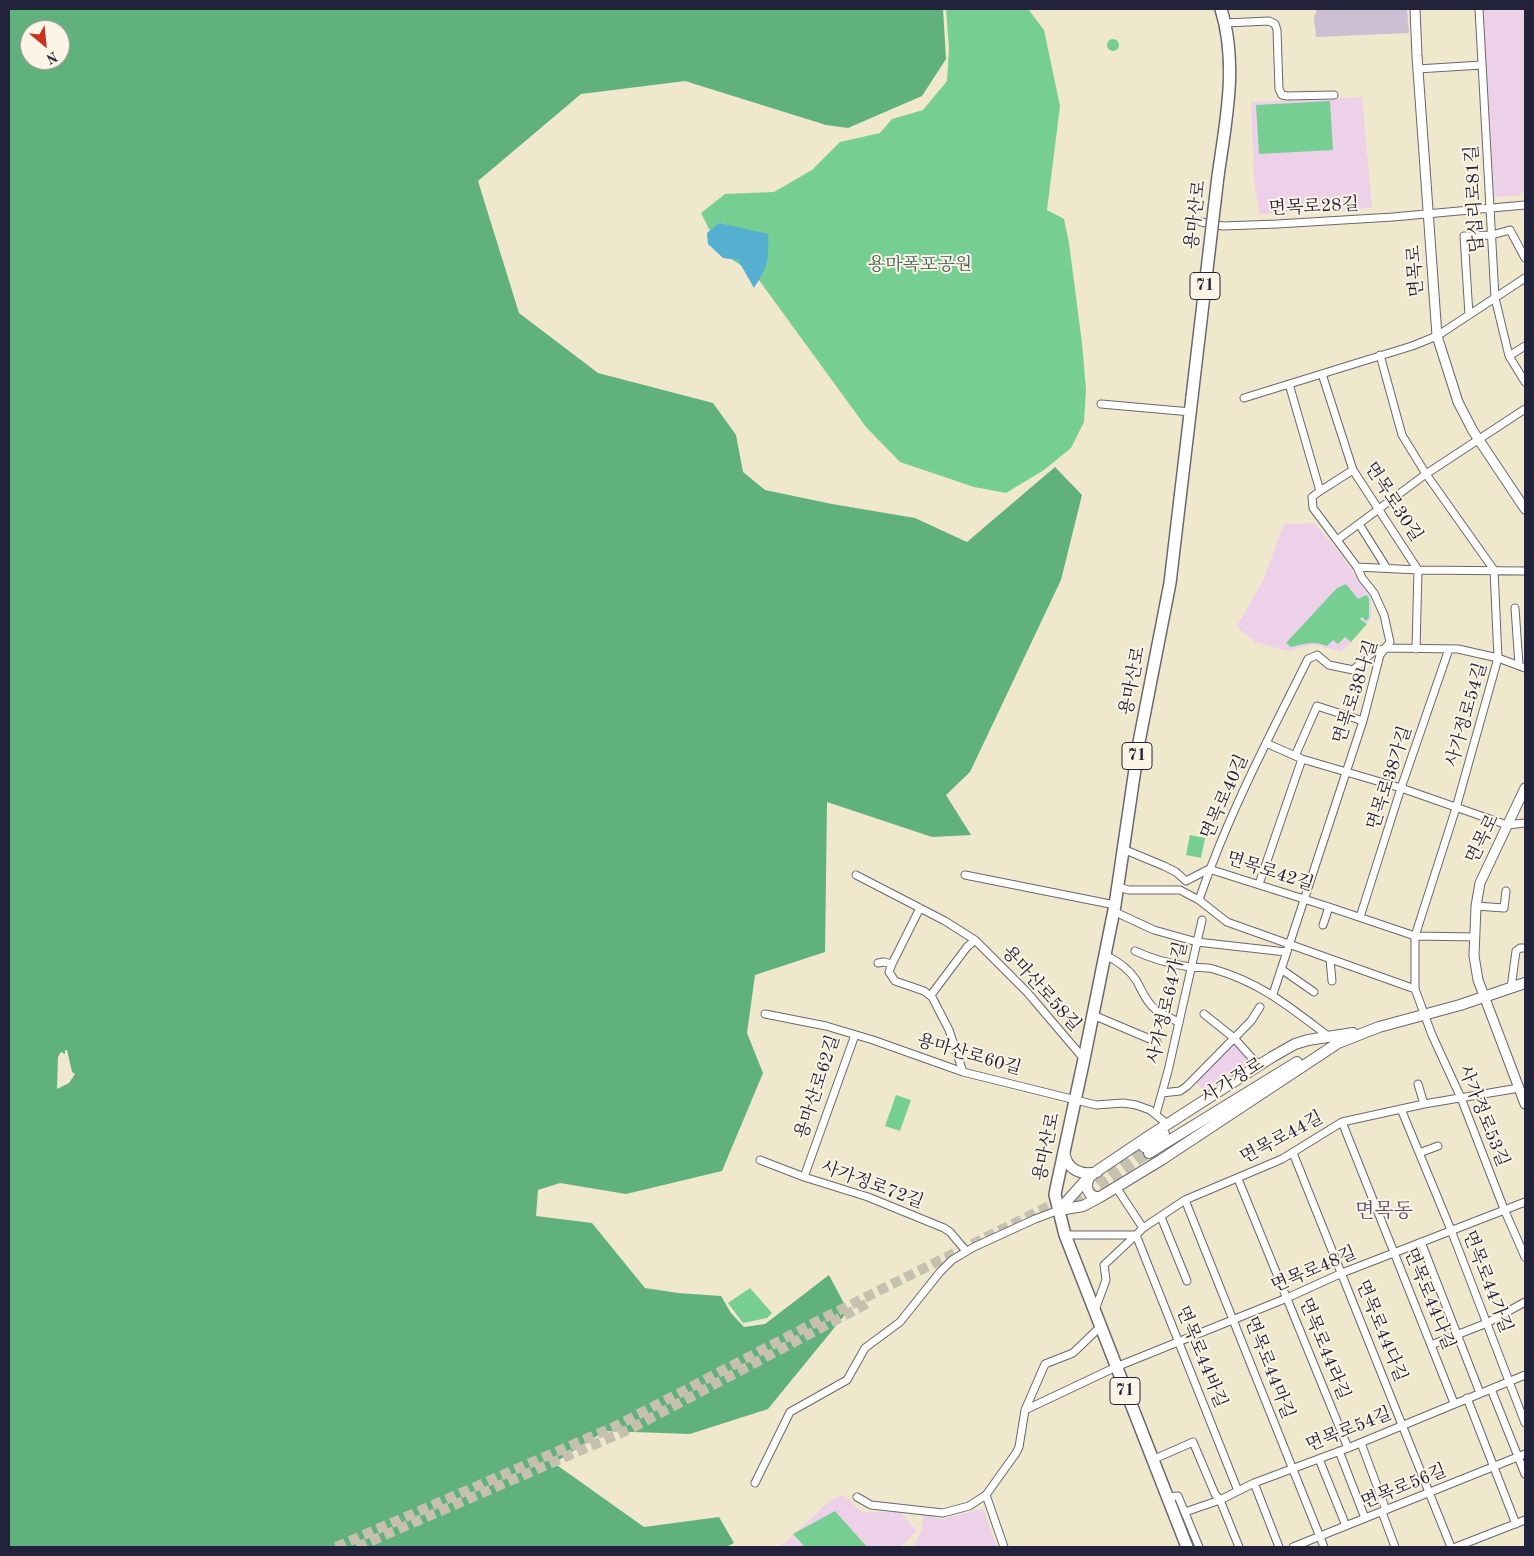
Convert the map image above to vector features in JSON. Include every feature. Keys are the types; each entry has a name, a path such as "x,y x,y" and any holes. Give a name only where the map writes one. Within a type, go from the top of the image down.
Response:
{"main road":[{"name":"용마산로","path":"1187,1547 1094,1312 1066,1235 1055,1192 1084,1060 1118,887 1139,742 1170,583 1229,94 1230,57 1221,9"},
{"path":"1059,1210 1083,1206 1100,1197 1228,1117 1338,1043 1371,1030 1485,998 1525,983"},
{"path":"1059,1210 1088,1178 1167,1124 1272,1057 1296,1044 1308,1040 1371,1030"},
{"name":"사가정로","path":"1324,1038 1291,1053 1262,1070 1147,1150 1268,1078 1302,1059 1338,1043"},
{"path":"1064,1151 1066,1162 1073,1169 1085,1173 1098,1171"},
{"path":"1088,1178 1086,1186 1089,1193 1095,1197 1100,1197"}],"street":[{"name":"면목로","path":"1415,9 1437,336 1458,402 1479,440 1525,509"},
{"name":"답십리로81길","path":"1479,9 1495,298 1509,356 1525,382"},
{"path":"1225,23 1269,20 1275,24 1277,30 1279,89 1282,95 1334,95"},
{"path":"1418,69 1482,65"},
{"name":"면목로28길","path":"1201,222 1223,226 1277,224 1525,207"},
{"path":"1469,315 1464,236 1492,234 1510,230 1525,258"},
{"path":"1244,398 1412,346 1437,336 1525,278"},
{"path":"1509,356 1525,346"},
{"path":"1380,355 1402,435 1426,474 1494,570"},
{"name":"면목로30길","path":"1322,374 1353,470 1418,570 1416,649"},
{"name":"면목로38나길","path":"1273,994 1363,720 1380,657 1390,639 1384,615 1374,593 1362,578 1357,566 1313,508 1312,497 1320,491 1289,384"},
{"path":"1102,404 1190,412"},
{"path":"1337,540 1426,474 1525,409"},
{"path":"1320,491 1353,470"},
{"path":"1359,524 1386,567"},
{"path":"1357,566 1418,570 1525,571"},
{"name":"사가정로54길","path":"1424,1015 1415,989 1415,936 1456,808 1498,658 1494,570"},
{"path":"1266,743 1308,659 1317,655 1329,665 1353,670 1373,652 1386,648 1458,649 1498,658 1522,666 1515,608"},
{"name":"면목로38가길","path":"1360,917 1401,788 1449,649"},
{"path":"1259,884 1298,757 1317,706 1363,720"},
{"name":"면목로40길","path":"1199,900 1209,869 1266,743 1298,757 1401,788 1508,825"},
{"name":"면목로","path":"1525,788 1478,888 1475,937 1475,967 1525,1104"},
{"path":"1508,825 1525,822"},
{"name":"면목로42길","path":"1123,849 1170,869 1186,881 1209,869 1415,936 1475,937"},
{"name":"용마산로58길","path":"856,875 945,921 975,940 1027,992 1084,1060"},
{"path":"965,875 1114,908 1154,930 1197,942 1286,952"},
{"path":"1118,887 1129,890 1180,890 1199,900 1224,920 1415,989"},
{"path":"1476,906 1504,908 1506,891"},
{"name":"면목로42길","path":"1323,925 1329,907"},
{"path":"920,908 889,972 895,981 931,995 949,1030 963,1072"},
{"name":"사가정로64가길","path":"1156,1114 1180,1023 1202,920"},
{"path":"931,995 975,940"},
{"path":"1511,988 1516,951 1520,948 1525,948"},
{"path":"1135,951 1149,958 1215,970 1252,983 1273,994 1324,1038"},
{"path":"1105,955 1128,970 1136,980 1144,997 1155,1009 1180,1023"},
{"path":"1330,959 1332,981"},
{"path":"878,963 892,964"},
{"path":"1281,969 1314,992"},
{"path":"1162,1093 1183,1089 1251,1021 1260,1007"},
{"name":"용마산로62길","path":"765,1014 814,1023 855,1035 804,1177"},
{"path":"1204,1014 1234,1038 1259,1066"},
{"name":"사가정로53길","path":"1424,1015 1461,1098 1504,1209 1525,1257"},
{"path":"1093,1016 1157,1042"},
{"name":"용마산로60길","path":"855,1035 963,1072 1096,1106 1131,1104 1143,1106 1167,1124"},
{"path":"1418,1084 1424,1104"},
{"name":"면목로44길","path":"1136,1235 1143,1228 1186,1200 1238,1179 1293,1152 1342,1122 1424,1104 1519,1088"},
{"name":"면목로44가길","path":"1401,1109 1451,1230 1525,1423"},
{"name":"면목로44나길","path":"1342,1122 1454,1403"},
{"path":"1419,1153 1438,1146"},
{"name":"면목로44다길","path":"1293,1152 1451,1547"},
{"name":"사가정로72길","path":"760,1160 804,1177 868,1197 944,1228 950,1232 966,1251"},
{"name":"면목로44라길","path":"1238,1179 1348,1448"},
{"path":"1116,1187 1143,1228"},
{"name":"면목로44마길","path":"1186,1200 1324,1547"},
{"name":"면목로48길","path":"1025,1410 1116,1367 1287,1298 1394,1252 1525,1202"},
{"path":"755,1483 790,1412 848,1379 865,1348 900,1322 952,1260 966,1251 1059,1210"},
{"path":"1161,1216 1187,1281"},
{"path":"1066,1235 1136,1235"},
{"path":"1094,1312 1106,1280 1104,1265 1136,1235"},
{"name":"면목로44바길","path":"1136,1235 1238,1491"},
{"path":"1421,1242 1480,1393"},
{"path":"1431,1345 1486,1323 1525,1302"},
{"path":"857,1497 871,1505 943,1512 969,1506 986,1495 1019,1447 1025,1410 1045,1364 1073,1353 1100,1327"},
{"name":"면목로54길","path":"1185,1512 1220,1500 1254,1483 1339,1452 1525,1375"},
{"path":"1491,1389 1522,1455 1525,1474"},
{"path":"1467,1398 1516,1524"},
{"path":"1152,1460 1194,1442 1239,1547"},
{"path":"1360,1443 1395,1547"},
{"path":"1339,1452 1365,1518"},
{"name":"면목로56길","path":"1293,1547 1522,1455"},
{"path":"1319,1459 1346,1526"},
{"path":"1254,1483 1279,1547"},
{"path":"986,1495 1004,1547"},
{"path":"1166,1497 1178,1496 1199,1547"},
{"path":"1456,1547 1525,1520"}],"shaded area":[{"path":"1317,9 1407,9 1409,33 1316,37 1314,17"},
{"path":"1483,9 1525,9 1525,191 1517,196 1493,197"},
{"path":"1362,97 1372,208 1260,214 1254,182 1251,102"},
{"path":"1314,523 1336,548 1371,597 1371,619 1342,652 1316,645 1289,651 1255,642 1239,629 1238,624 1264,579 1282,528 1285,524"},
{"path":"1234,1040 1256,1066 1208,1098 1196,1082"},
{"path":"843,1495 862,1512 900,1512 917,1531 900,1547 780,1547 831,1500"},
{"path":"983,1509 997,1547 913,1547 921,1532 924,1514 942,1519"}],"green space":[{"path":"9,9 943,9 946,59 922,96 848,128 826,125 685,81 581,94 478,181 519,313 598,373 713,403 736,435 743,472 765,490 915,518 967,542 1055,467 1082,495 1061,580 970,772 946,795 971,835 932,837 827,802 825,952 755,975 747,1033 763,1073 722,1171 626,1194 560,1183 538,1190 536,1216 592,1223 645,1288 678,1293 721,1296 731,1313 744,1327 765,1324 829,1275 848,1311 768,1409 690,1434 605,1431 554,1463 644,1527 719,1517 734,1543 726,1547 9,1547","holes":["65,1050 67,1050 72,1072 75,1074 69,1083 57,1089 58,1057 61,1052 65,1054"]},
{"name":"용마폭포공원","path":"946,9 1028,9 1044,30 1060,106 1047,210 1064,219 1069,243 1086,390 1084,422 1071,448 1044,470 1006,493 974,487 900,462 866,427 756,276 720,251 701,213 725,194 774,192 812,170 840,142 880,133 892,119 923,110 947,81 949,48"},
{"path":"1111,39 1115,39 1119,45 1115,51 1111,51 1107,47 1107,43"},
{"path":"1330,101 1333,150 1259,154 1256,105"},
{"path":"1346,584 1358,599 1366,595 1369,598 1369,618 1366,621 1362,617 1360,619 1367,624 1351,642 1345,637 1338,644 1333,640 1327,646 1313,643 1291,647 1286,643 1337,588"},
{"path":"1190,835 1205,838 1201,858 1186,855"},
{"path":"896,1095 911,1100 900,1131 885,1126"},
{"path":"750,1288 772,1313 767,1318 743,1323 728,1303"},
{"path":"835,1511 867,1547 805,1547 793,1534"}],"water":[{"path":"719,223 768,234 767,263 754,288 738,260 723,258 708,244 707,233"}],"tunnel":[{"path":"1082,1188 1144,1147"},
{"path":"1060,1208 1081,1198 1149,1153"},
{"path":"336,1547 616,1426 812,1324 1063,1199"},
{"path":"357,1547 630,1429 870,1302"}],"district":[{"name":"면목동","path":"1384,1212"}]}
